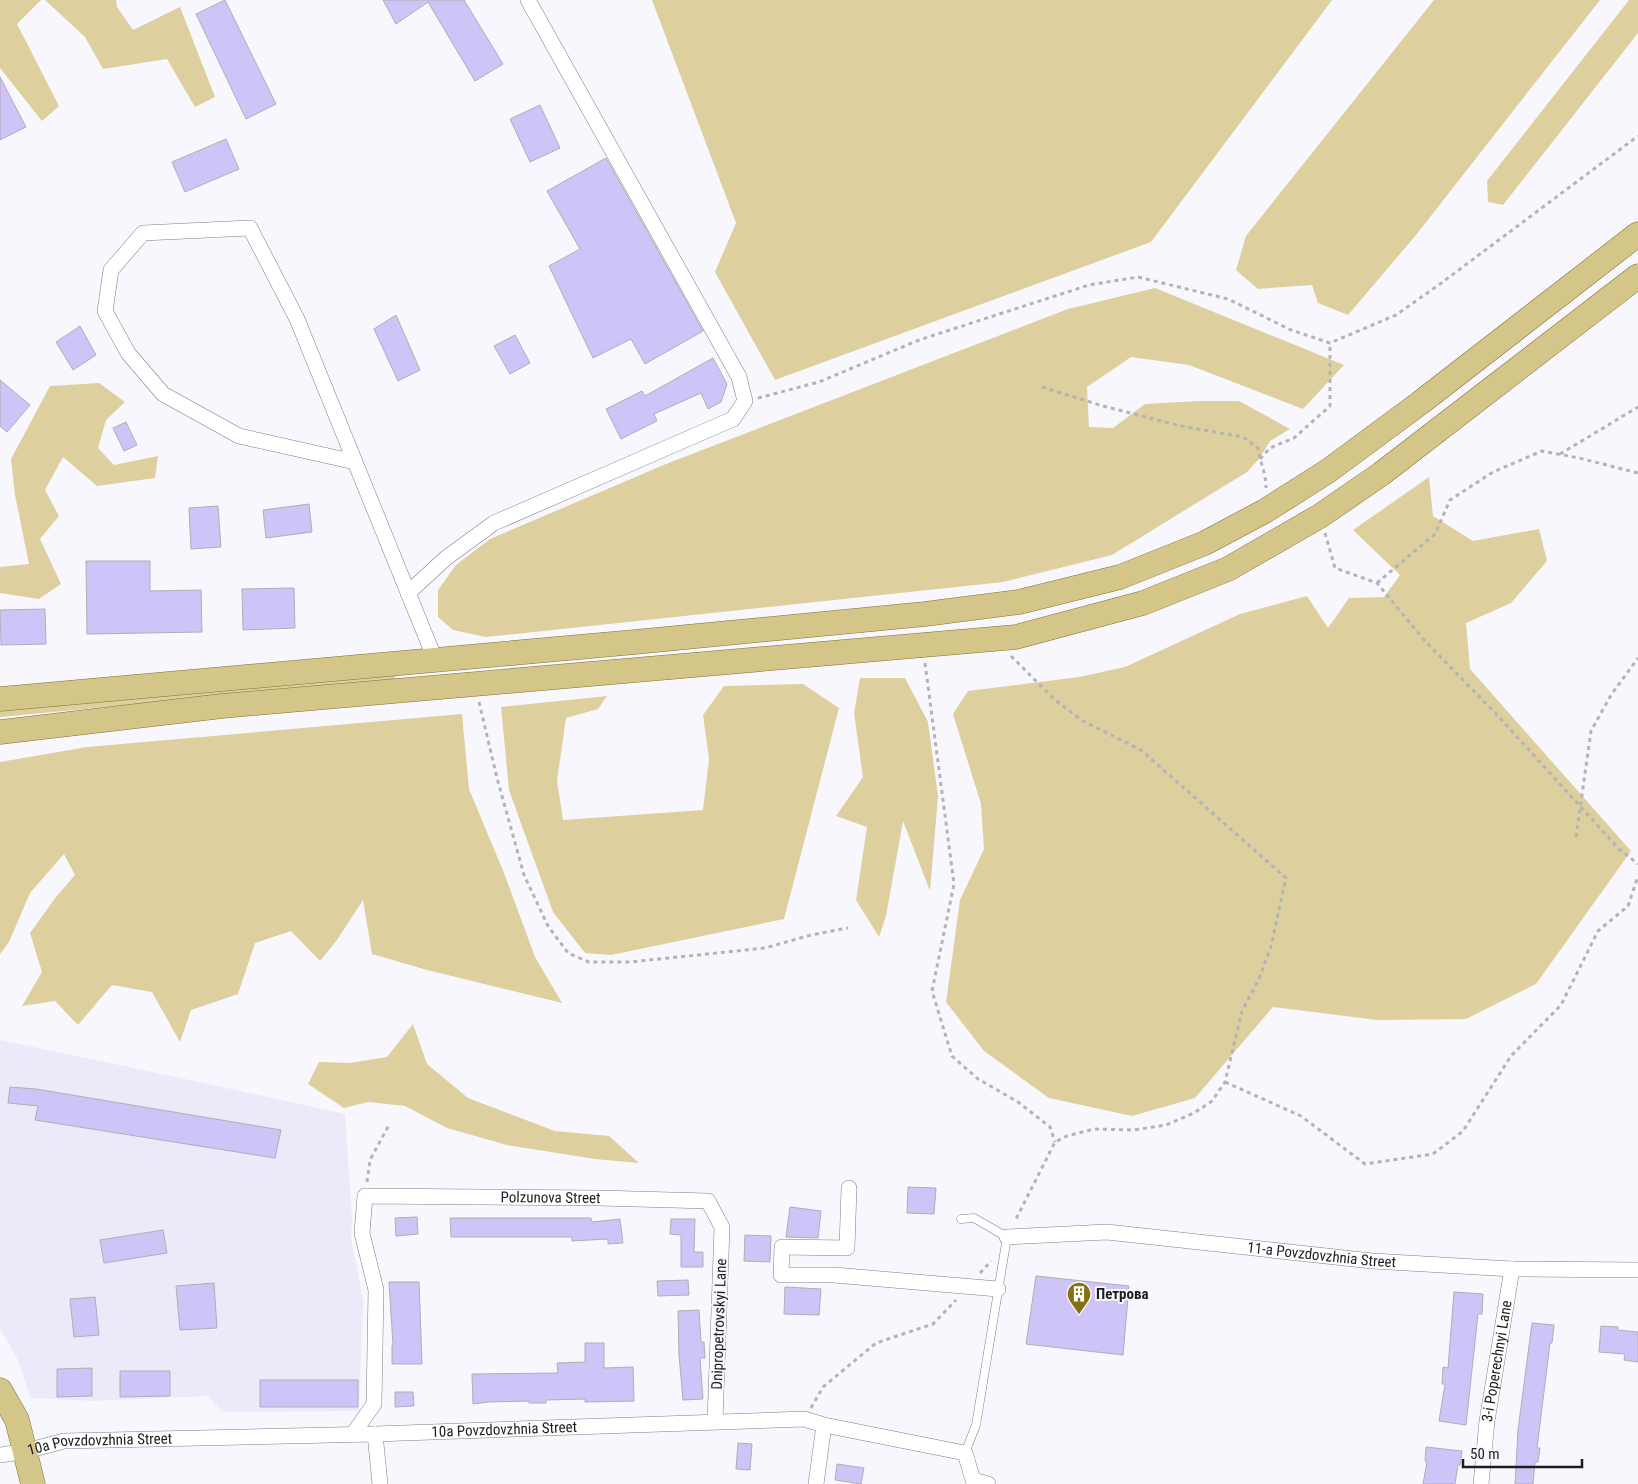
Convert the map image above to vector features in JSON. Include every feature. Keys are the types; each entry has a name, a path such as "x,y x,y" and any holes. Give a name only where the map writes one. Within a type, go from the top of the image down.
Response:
{"main road":[{"path":"0,699 925,614 1020,602 1120,577 1205,543 1265,511 1328,471 1420,403 1638,234"},
{"path":"0,732 222,706 993,639 1016,636 1144,603 1228,569 1320,516 1382,474 1638,276"},
{"path":"0,1390 17,1420 33,1484"},
{"path":"0,1428 26,1451"}],"street":[{"path":"408,593 446,558 494,523 733,419 745,402 739,377 528,0"},
{"path":"355,462 239,436 163,394 128,353 105,311 111,270 143,233 250,228 297,319 435,659"},
{"path":"849,1188 847,1248 782,1247 781,1275 834,1275 998,1289"},
{"path":"353,1434 374,1404 376,1290 362,1233 365,1196"},
{"name":"Polzunova Street","path":"365,1196 708,1201 722,1226"},
{"name":"Dnipropetrovskyi Lane","path":"715,1421 722,1226"},
{"name":"11-a Povzdovzhnia Street","path":"1007,1238 1107,1232 1372,1261 1512,1270 1638,1270"},
{"name":"3-i Poperechnyi Lane","path":"1482,1484 1487,1421 1512,1270"},
{"name":"10a Povzdovzhnia Street","path":"0,1455 26,1451 64,1441 375,1434 804,1419 824,1425 965,1453"},
{"path":"816,1484 824,1425"},
{"path":"375,1434 380,1484"},
{"path":"965,1453 973,1480 988,1484"}],"lane":[{"path":"961,1219 974,1218 1007,1238 976,1425 965,1453"}],"path":[{"path":"745,402 819,382 918,340 1080,288 1138,277 1228,299 1292,330 1330,344 1396,315 1638,136"},
{"path":"1260,459 1270,448 1294,438 1330,406 1330,344"},
{"path":"1042,387 1103,406 1172,424 1244,437 1258,448 1266,477 1265,511"},
{"path":"1560,455 1638,407"},
{"path":"1377,583 1435,534 1450,500 1493,472 1542,452 1579,458 1638,473"},
{"path":"1320,516 1335,568 1377,583 1426,641 1499,717 1619,849 1638,864"},
{"path":"978,1276 997,1255 1007,1238 1055,1142 1067,1136 1094,1129 1134,1130 1166,1125 1194,1113 1212,1100 1225,1082 1242,1011 1259,979 1271,946 1286,878 1141,750 1083,722 1055,700 993,639"},
{"path":"922,645 954,884 932,991 952,1056 978,1079 1018,1102 1050,1127 1055,1142"},
{"path":"1576,837 1591,731 1611,695 1638,658"},
{"path":"474,685 524,875 548,926 568,954 588,962 630,962 765,948 810,935 848,928"},
{"path":"1225,1082 1301,1116 1366,1164 1433,1154 1463,1131 1511,1056 1560,1005 1598,931 1628,906 1638,876"},
{"path":"365,1196 370,1160 389,1125"},
{"path":"804,1419 823,1387 876,1343 933,1324 959,1297"}],"shaded area":[{"path":"0,0 41,0 17,24 59,106 42,121 0,68"},
{"path":"45,0 116,0 117,7 133,30 180,7 215,97 195,107 167,59 103,69 85,37"},
{"path":"652,0 1332,0 1151,242 775,380 715,272 736,223"},
{"path":"1434,0 1600,0 1416,235 1348,315 1318,303 1312,285 1258,289 1236,270 1246,236"},
{"path":"1629,0 1638,0 1638,33 1503,205 1488,202 1487,181"},
{"path":"1155,288 1344,365 1303,409 1189,365 1131,357 1087,387 1089,427 1113,428 1145,404 1239,401 1290,429 1270,441 1259,459 1247,472 1112,555 1003,582 486,637 453,630 438,617 438,590 456,565 490,539 666,464 1068,309"},
{"path":"99,383 125,402 106,420 98,448 114,465 158,456 155,478 97,486 63,457 45,490 59,516 40,539 61,584 39,599 0,593 0,567 29,564 15,495 11,459 50,386"},
{"path":"1429,477 1433,516 1473,541 1539,529 1547,561 1511,603 1466,623 1470,669 1631,851 1536,984 1466,1019 1377,1020 1273,1007 1195,1098 1132,1116 1049,1098 984,1051 946,1002 960,900 984,849 981,804 953,714 968,691 1079,677 1125,667 1240,614 1307,596 1328,628 1349,598 1384,597 1400,575 1353,530"},
{"path":"396,675 394,680 0,717 0,709"},
{"path":"860,678 905,678 928,722 938,796 930,891 903,821 886,916 879,937 856,900 867,827 836,816 863,777 854,713"},
{"path":"803,684 839,708 784,919 611,955 585,953 553,912 509,790 501,707 607,696 598,709 566,718 557,781 563,820 703,810 709,759 703,715 724,686"},
{"path":"462,714 469,789 504,873 535,957 562,1003 427,970 372,954 363,900 337,940 320,961 291,931 255,943 238,994 191,1010 180,1042 152,992 112,985 78,1025 55,1001 22,1006 42,972 30,933 56,897 75,875 64,854 30,893 9,942 0,954 0,762 87,747"},
{"path":"413,1024 427,1064 468,1098 555,1131 609,1136 639,1163 595,1159 507,1145 447,1128 405,1106 368,1102 344,1108 308,1084 319,1062 350,1063 387,1057"},
{"path":"0,1040 345,1114 352,1219 351,1239 363,1300 359,1411 223,1412 207,1396 94,1401 31,1398 17,1358 0,1328"}],"building":[{"path":"225,0 276,104 246,119 196,14"},
{"path":"383,0 464,0 503,64 475,81 428,2 396,24"},
{"path":"0,77 26,127 0,140"},
{"path":"540,105 560,148 530,162 510,119"},
{"path":"226,139 239,169 185,192 172,162"},
{"path":"606,158 703,331 645,364 631,339 593,358 549,266 580,249 547,191"},
{"path":"396,315 420,370 398,381 374,329"},
{"path":"80,326 96,355 73,370 56,342"},
{"path":"515,335 530,363 510,374 494,346"},
{"path":"713,358 727,384 721,402 708,409 701,393 654,414 657,421 621,439 606,409 642,391 645,396"},
{"path":"0,380 30,405 7,432 0,426"},
{"path":"126,422 137,445 124,451 113,428"},
{"path":"309,504 312,532 266,538 263,510"},
{"path":"218,506 221,547 191,549 189,508"},
{"path":"86,561 150,561 150,591 201,590 202,632 87,634"},
{"path":"294,588 295,628 243,630 242,589"},
{"path":"45,609 46,644 1,645 0,610"},
{"path":"10,1087 36,1089 281,1130 275,1158 35,1120 38,1106 8,1103"},
{"path":"908,1187 936,1188 934,1214 907,1213"},
{"path":"790,1207 821,1211 818,1238 786,1237"},
{"path":"417,1217 418,1234 396,1236 395,1218"},
{"path":"450,1218 591,1218 592,1222 620,1219 623,1243 608,1244 608,1239 572,1241 572,1237 451,1237"},
{"path":"671,1219 695,1219 694,1252 703,1252 703,1267 681,1267 681,1235 670,1234"},
{"path":"163,1230 167,1253 104,1263 100,1240"},
{"path":"745,1235 771,1236 770,1262 744,1261"},
{"name":"Петрова","path":"1036,1276 1129,1286 1123,1355 1026,1344"},
{"path":"688,1280 689,1295 658,1296 657,1281"},
{"path":"389,1282 419,1282 422,1364 392,1364 393,1345"},
{"path":"214,1283 217,1328 180,1330 176,1286"},
{"path":"785,1287 821,1289 819,1315 784,1314"},
{"path":"1454,1292 1483,1294 1482,1314 1478,1314 1466,1425 1439,1421 1445,1384 1442,1384 1443,1367 1448,1368"},
{"path":"95,1297 99,1335 74,1337 70,1299"},
{"path":"699,1310 701,1342 704,1342 705,1358 700,1358 703,1399 683,1400 678,1311"},
{"path":"1532,1323 1554,1325 1537,1448 1540,1448 1538,1462 1535,1462 1533,1484 1515,1484 1518,1430"},
{"path":"1601,1326 1618,1327 1618,1330 1638,1332 1638,1362 1624,1360 1625,1354 1599,1352"},
{"path":"585,1343 604,1343 604,1368 633,1367 634,1401 585,1402 585,1399 546,1400 546,1403 529,1403 529,1401 473,1404 472,1374 558,1373 557,1363 585,1362"},
{"path":"92,1368 92,1396 57,1397 57,1369"},
{"path":"120,1371 170,1371 170,1396 120,1397"},
{"path":"260,1380 358,1380 358,1407 260,1407"},
{"path":"395,1392 413,1392 414,1406 395,1407"},
{"path":"738,1443 752,1444 750,1470 736,1469"},
{"path":"1426,1447 1462,1451 1455,1484 1423,1484 1427,1462 1425,1461"},
{"path":"837,1464 864,1468 861,1484 835,1480"}],"place":[{"name":"Петрова","path":"1079,1315"}]}
